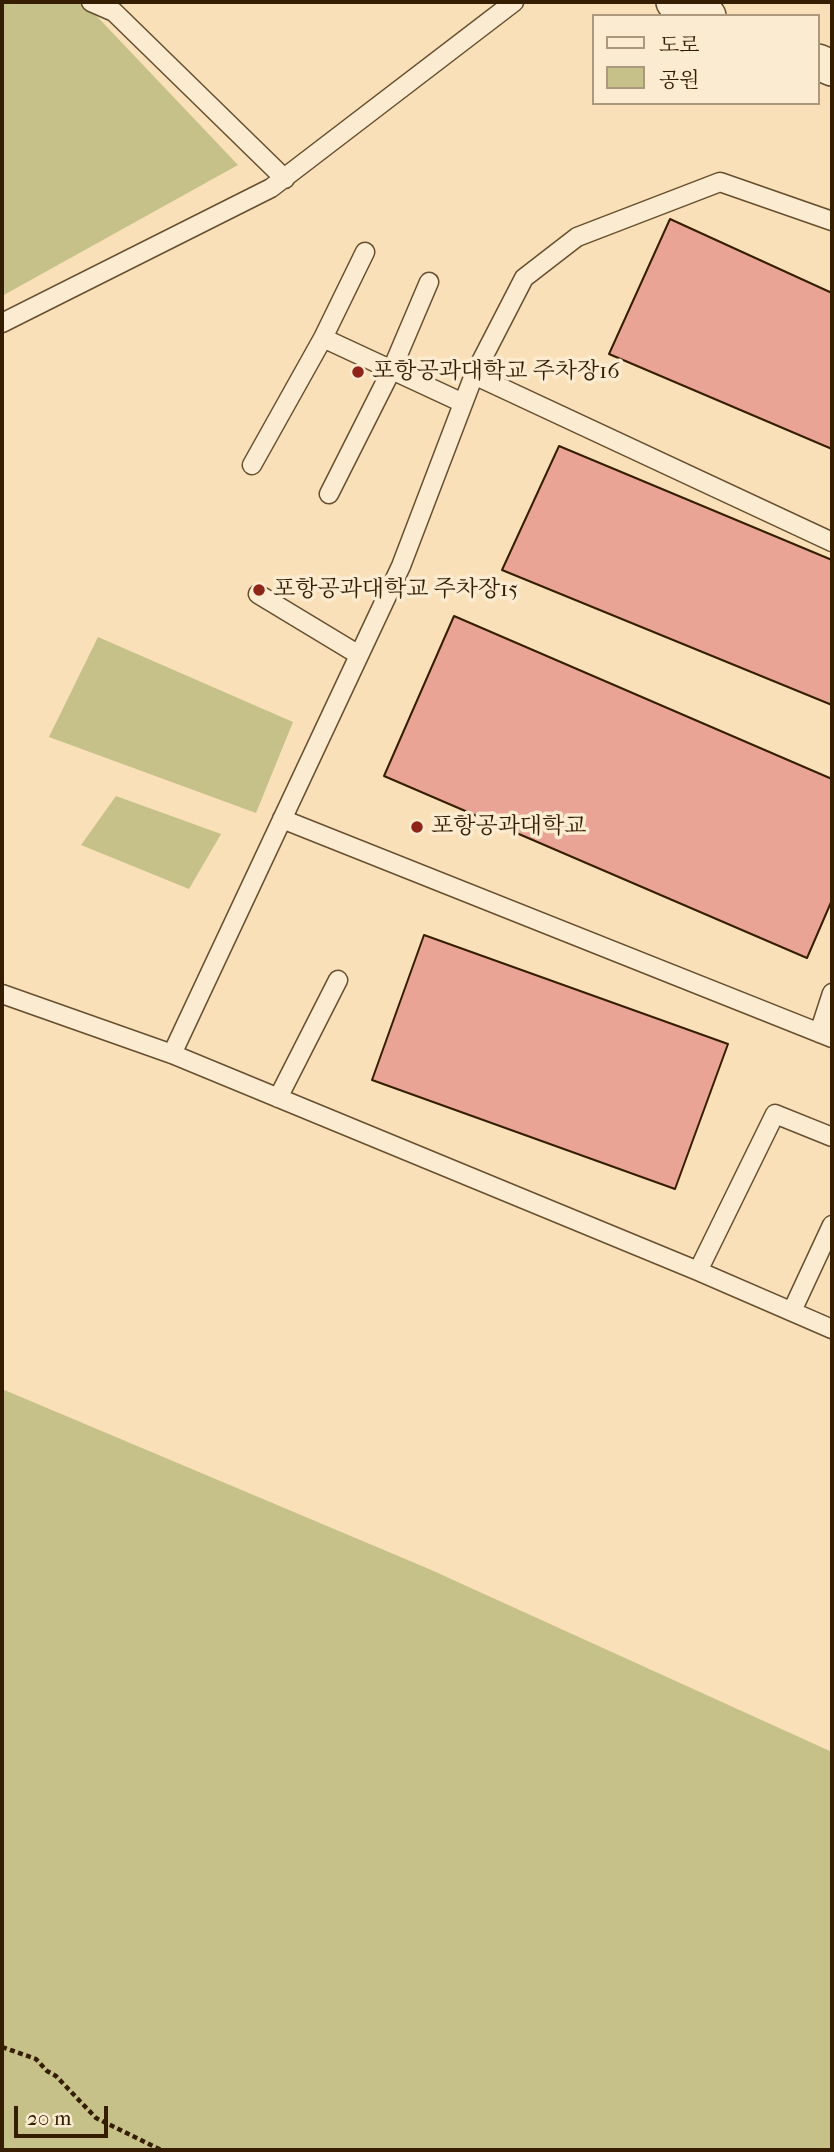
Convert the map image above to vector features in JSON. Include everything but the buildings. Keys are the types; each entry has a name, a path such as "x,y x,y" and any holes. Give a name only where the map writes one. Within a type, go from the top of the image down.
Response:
{"street":[{"path":"674,2 703,14"}],"lane":[{"path":"91,2 114,12 285,179"},
{"path":"2,323 271,188 514,2"},
{"path":"172,1054 401,566 474,375 524,278 577,237 720,182 832,221"},
{"path":"252,465 323,338 365,252"},
{"path":"329,494 392,369 429,282"},
{"path":"323,338 463,403"},
{"path":"474,375 832,542"},
{"path":"258,594 359,655"},
{"path":"282,819 826,1036 832,993"},
{"path":"278,1098 338,979"},
{"path":"2,994 172,1054 832,1329"},
{"path":"698,1271 775,1114 832,1138"},
{"path":"792,1311 832,1225"}],"path":[{"path":"2,2048 36,2059 96,2118 161,2150"}],"green space":[{"path":"2,2 74,2 88,7 238,165 2,296"},
{"path":"98,637 293,722 256,813 49,737"},
{"path":"116,796 221,834 189,889 81,845"},
{"path":"2,1389 429,1569 832,1752 832,2150 2,2150"}],"place":[{"name":"포항공과대학교 주차장16","path":"358,372"},
{"name":"포항공과대학교 주차장15","path":"259,590"},
{"name":"포항공과대학교","path":"417,827"}]}
